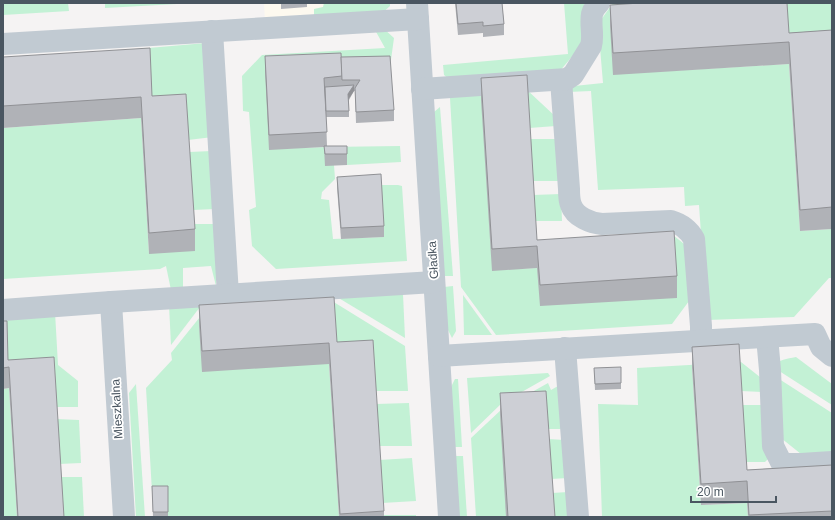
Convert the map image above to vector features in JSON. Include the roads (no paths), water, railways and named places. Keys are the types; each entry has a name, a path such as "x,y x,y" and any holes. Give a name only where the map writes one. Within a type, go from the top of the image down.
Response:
{"street":[{"path":"422,89 567,79 573,75 591,46 593,41 592,13 599,3"},
{"path":"3,44 212,31 417,11"},
{"name":"Gładka","path":"417,11 449,517"},
{"path":"212,31 228,295"},
{"path":"561,80 568,189 571,206 579,216 595,223 671,221 678,223 690,232 694,239 701,341"},
{"path":"3,310 434,282"},
{"name":"Mieszkalna","path":"111,302 124,517"},
{"path":"439,356 815,334 821,347 832,356"},
{"path":"768,337 773,446 782,464 832,462"},
{"path":"565,348 578,517"}]}
